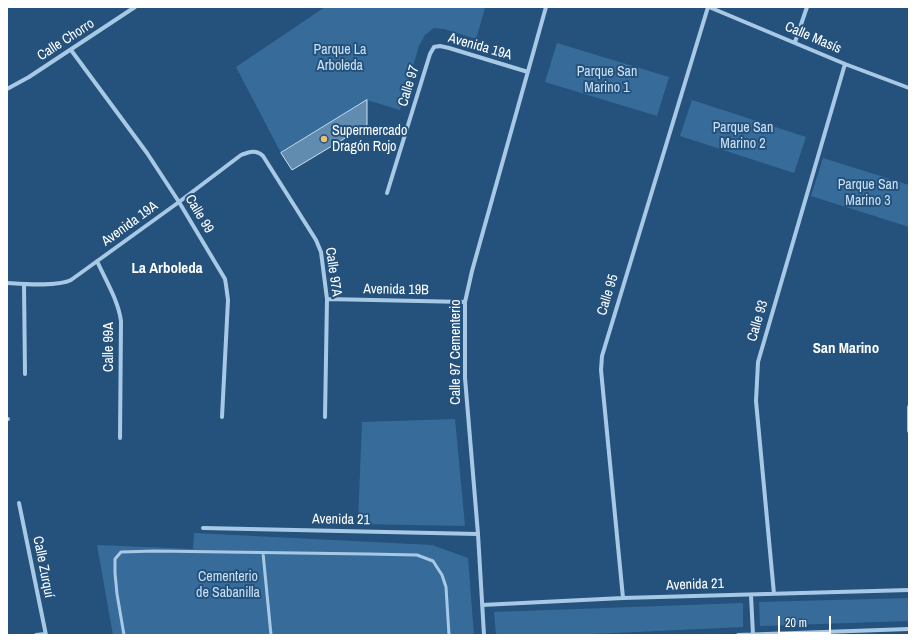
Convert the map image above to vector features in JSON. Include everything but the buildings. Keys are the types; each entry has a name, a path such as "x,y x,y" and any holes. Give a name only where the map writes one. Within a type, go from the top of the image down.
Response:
{"street":[{"name":"Calle Chorro","path":"7,88 29,77 135,7"},
{"name":"Calle 97 Cementerio","path":"484,635 478,534 465,378 465,302 472,271 546,7"},
{"name":"Calle Masís","path":"708,7 845,64 909,88"},
{"name":"Calle 95","path":"623,598 601,370 602,356 708,7"},
{"path":"795,42 807,7"},
{"name":"Avenida 19A","path":"430,54 434,47 440,46 528,72"},
{"name":"Calle 99","path":"71,50 147,152 179,202 226,282 228,300 222,417"},
{"name":"Calle 97","path":"387,193 430,54"},
{"name":"Calle 93","path":"774,594 756,401 758,362 845,64"},
{"name":"Avenida 19A","path":"7,283 60,284 67,282 179,202 241,155 255,151"},
{"name":"Calle 97A","path":"255,151 263,156 316,240 321,252 327,299 325,417"},
{"name":"Calle 99A","path":"97,261 120,311 120,438"},
{"path":"24,284 25,374"},
{"name":"Avenida 19B","path":"327,299 465,302"},
{"path":"909,407 909,431"},
{"name":"Calle Zurquí","path":"19,503 46,634"},
{"name":"Avenida 21","path":"203,528 478,534"},
{"name":"Avenida 21","path":"482,605 623,598 909,590"},
{"path":"751,595 752,635"},
{"path":"738,635 909,629"},
{"path":"36,635 46,634"}],"lane":[{"path":"124,635 115,573 115,559 121,552 417,555 433,561 442,575 446,587 449,635"},
{"path":"263,553 271,635"}],"green space":[{"name":"Parque La Arboleda","path":"325,7 485,8 476,39 444,29 434,28 425,35 419,46 400,110 367,100 281,153 236,67"},
{"name":"Parque San Marino 1","path":"557,43 669,77 657,116 545,82"},
{"name":"Parque San Marino 2","path":"692,100 806,137 794,173 680,136"},
{"name":"Parque San Marino 3","path":"823,158 909,185 909,227 811,196"},
{"path":"455,419 465,526 358,524 362,422"},
{"name":"Cementerio de Sabanilla","path":"194,533 432,545 468,558 474,635 113,635 97,545 193,549"},
{"path":"909,598 909,621 760,626 759,602"},
{"path":"743,603 743,627 571,635 496,635 494,612"}],"place":[{"name":"Supermercado Dragón Rojo","path":"324,139"}],"district":[{"name":"La Arboleda","path":"167,269"},
{"name":"San Marino","path":"846,349"}]}
